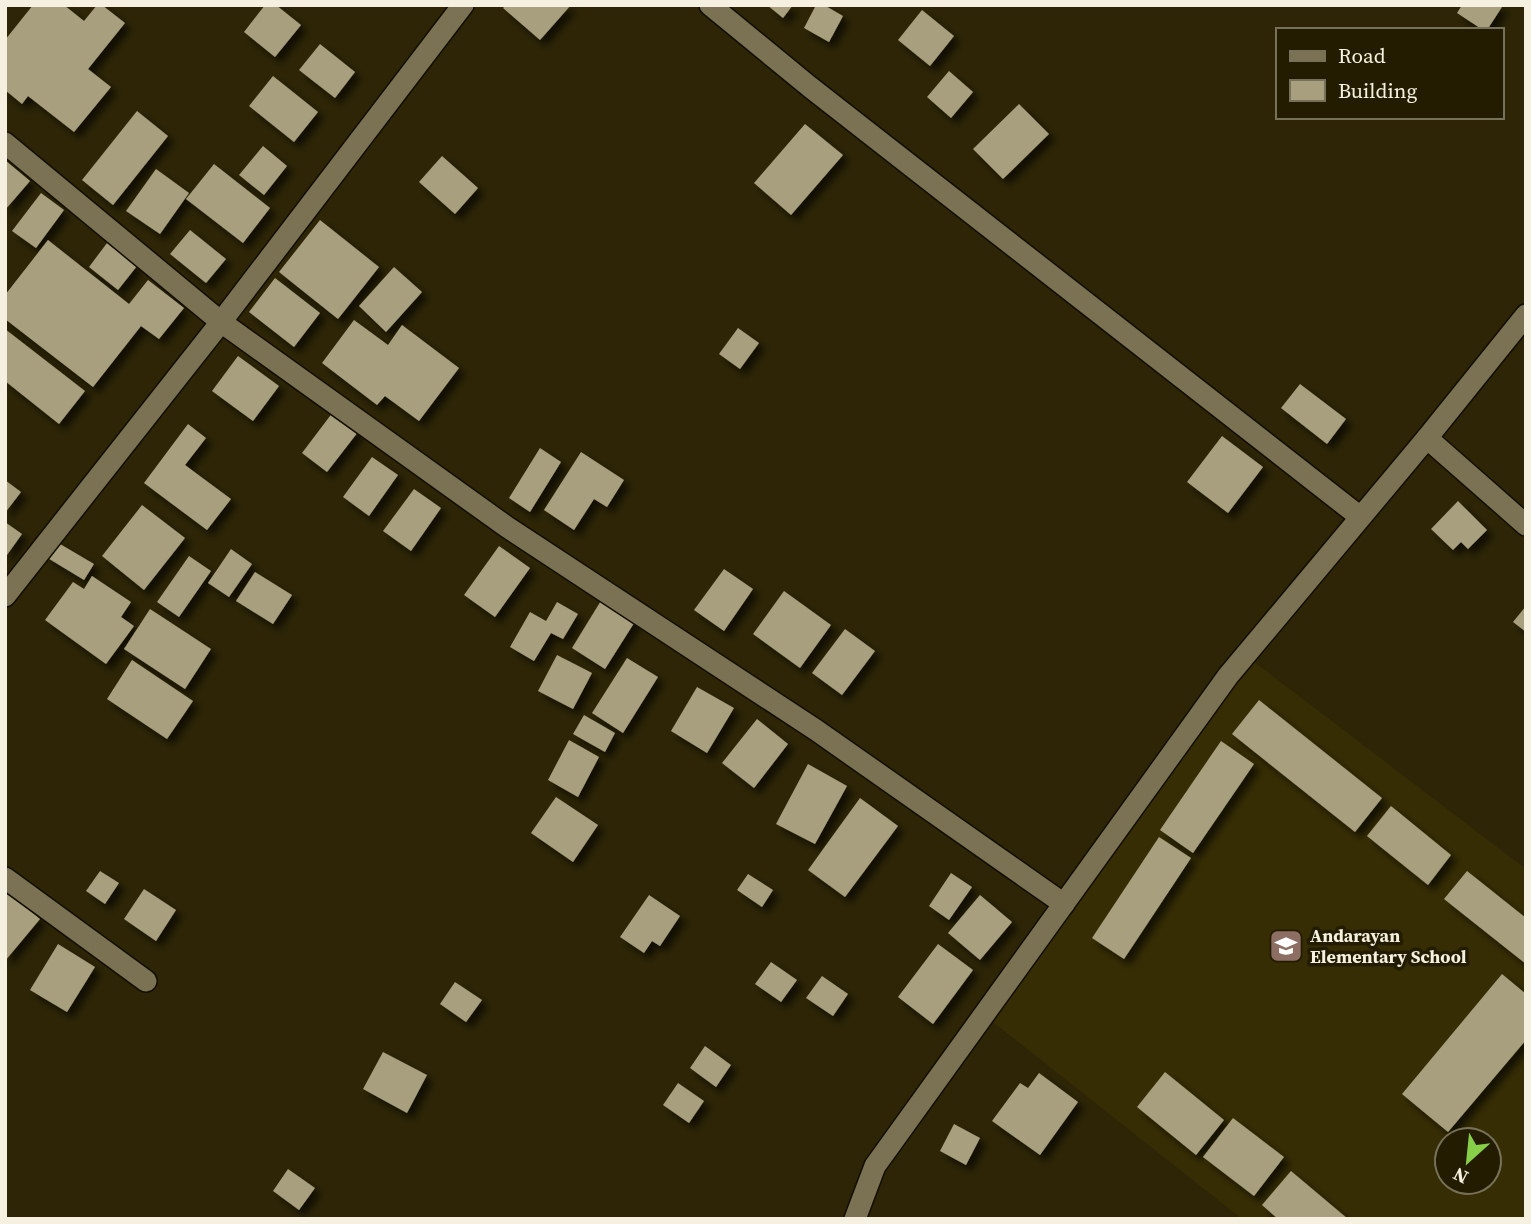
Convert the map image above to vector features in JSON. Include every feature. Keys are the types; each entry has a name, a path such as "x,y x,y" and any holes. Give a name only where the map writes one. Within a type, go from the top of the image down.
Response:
{"street":[{"path":"5,596 221,322 463,5"},
{"path":"710,5 810,87 1359,516"},
{"path":"5,143 221,322 507,527 816,730 1064,904"},
{"path":"855,1219 875,1166 1228,676 1526,315"},
{"path":"1427,438 1526,524"},
{"path":"5,878 146,981"}],"shaded area":[{"name":"Andarayan Elementary School","path":"1249,658 1526,869 1526,1219 1242,1219 993,1022"}],"building":[{"path":"33,5 64,5 84,21 97,5 102,5 125,23 88,69 111,87 74,132 28,96 22,104 5,90 5,40"},
{"path":"265,5 276,5 301,25 275,57 244,32"},
{"path":"506,5 571,5 540,40 503,8"},
{"path":"767,5 793,5 783,18"},
{"path":"816,5 824,5 843,16 829,42 804,28"},
{"path":"1462,5 1502,7 1488,28 1480,28 1457,13"},
{"path":"922,10 954,36 930,66 898,40"},
{"path":"320,44 355,72 335,98 299,70"},
{"path":"949,71 973,92 951,118 927,97"},
{"path":"273,76 318,112 294,142 249,106"},
{"path":"1019,104 1049,134 1003,179 973,149"},
{"path":"137,111 168,136 113,205 82,180"},
{"path":"805,124 843,155 791,215 754,183"},
{"path":"263,146 287,166 264,195 239,175"},
{"path":"442,156 478,188 455,214 419,182"},
{"path":"5,160 30,181 5,210"},
{"path":"214,164 270,208 243,243 186,199"},
{"path":"156,169 189,193 160,234 126,211"},
{"path":"41,193 64,210 36,248 12,231"},
{"path":"320,220 379,267 338,319 279,272"},
{"path":"190,230 226,259 206,283 170,254"},
{"path":"48,240 129,304 148,280 184,308 159,339 141,326 93,387 5,319 5,295"},
{"path":"107,243 137,266 118,290 89,267"},
{"path":"394,267 422,292 386,332 359,306"},
{"path":"275,278 320,313 294,347 249,312"},
{"path":"354,320 388,345 402,325 459,368 419,421 385,396 377,405 322,363"},
{"path":"738,328 759,343 740,369 719,354"},
{"path":"5,329 85,391 59,424 5,381"},
{"path":"238,356 279,386 253,421 212,391"},
{"path":"1300,384 1346,419 1327,444 1281,408"},
{"path":"333,412 358,432 327,472 302,453"},
{"path":"188,424 206,438 185,465 231,499 207,530 144,483"},
{"path":"1222,436 1263,467 1228,513 1187,482"},
{"path":"540,448 561,462 530,512 509,498"},
{"path":"581,452 624,480 607,507 594,499 574,530 544,510"},
{"path":"372,457 398,475 369,516 343,497"},
{"path":"5,480 21,492 5,513"},
{"path":"414,489 441,508 411,551 383,531"},
{"path":"1458,501 1487,530 1468,549 1461,542 1453,550 1431,529"},
{"path":"142,505 185,538 144,590 102,556"},
{"path":"5,522 22,534 7,555 5,554"},
{"path":"55,541 94,564 84,580 46,557"},
{"path":"499,546 530,568 495,617 464,595"},
{"path":"231,549 252,564 229,597 208,583"},
{"path":"189,556 211,571 179,617 157,602"},
{"path":"724,569 753,589 724,631 694,610"},
{"path":"255,572 292,595 273,624 236,601"},
{"path":"92,576 131,602 121,617 134,626 106,664 45,620 73,582 84,589"},
{"path":"784,591 831,625 800,668 753,634"},
{"path":"602,599 636,620 605,669 572,648"},
{"path":"557,602 578,614 563,639 551,633 534,661 510,647 530,612 546,621"},
{"path":"1526,606 1526,632 1513,622"},
{"path":"150,609 211,649 185,689 124,649"},
{"path":"845,629 875,651 842,695 812,673"},
{"path":"557,655 592,673 573,709 538,691"},
{"path":"627,658 658,677 623,733 592,713"},
{"path":"132,660 193,701 167,739 107,699"},
{"path":"697,687 734,708 707,753 671,731"},
{"path":"1259,700 1382,798 1355,832 1232,734"},
{"path":"584,715 615,733 605,752 573,734"},
{"path":"757,719 788,744 754,788 722,763"},
{"path":"569,740 599,757 578,797 548,780"},
{"path":"1221,741 1254,764 1193,853 1160,830"},
{"path":"808,764 847,786 815,844 776,824"},
{"path":"556,797 598,825 573,862 531,833"},
{"path":"860,798 898,826 845,897 808,870"},
{"path":"1391,806 1451,855 1428,885 1367,836"},
{"path":"1159,837 1191,858 1124,959 1092,938"},
{"path":"100,871 119,883 105,904 86,891"},
{"path":"1467,871 1526,918 1526,964 1444,899"},
{"path":"951,873 972,887 949,920 929,906"},
{"path":"748,874 773,890 762,907 737,890"},
{"path":"5,889 40,919 5,961"},
{"path":"144,889 176,910 156,941 124,919"},
{"path":"649,895 680,916 660,946 652,941 644,953 620,937"},
{"path":"980,895 1012,922 980,960 948,933"},
{"path":"58,944 95,967 67,1012 30,990"},
{"path":"938,944 973,970 933,1024 898,997"},
{"path":"771,962 797,980 781,1002 755,984"},
{"path":"1502,974 1526,994 1526,1040 1453,1126 1441,1126 1402,1094"},
{"path":"822,976 848,994 833,1016 806,998"},
{"path":"455,982 482,1000 466,1022 440,1004"},
{"path":"705,1046 731,1065 716,1087 690,1068"},
{"path":"383,1052 427,1075 407,1113 363,1089"},
{"path":"1165,1072 1224,1120 1196,1155 1137,1107"},
{"path":"1039,1073 1078,1102 1040,1155 992,1121 1020,1083 1028,1088"},
{"path":"678,1083 704,1101 689,1123 663,1105"},
{"path":"1233,1118 1284,1157 1254,1196 1203,1157"},
{"path":"954,1124 980,1138 966,1165 940,1151"},
{"path":"288,1169 315,1188 299,1210 273,1191"},
{"path":"1291,1171 1348,1219 1278,1219 1262,1205"}],"place":[{"name":"Andarayan Elementary School","path":"1286,946"}]}
